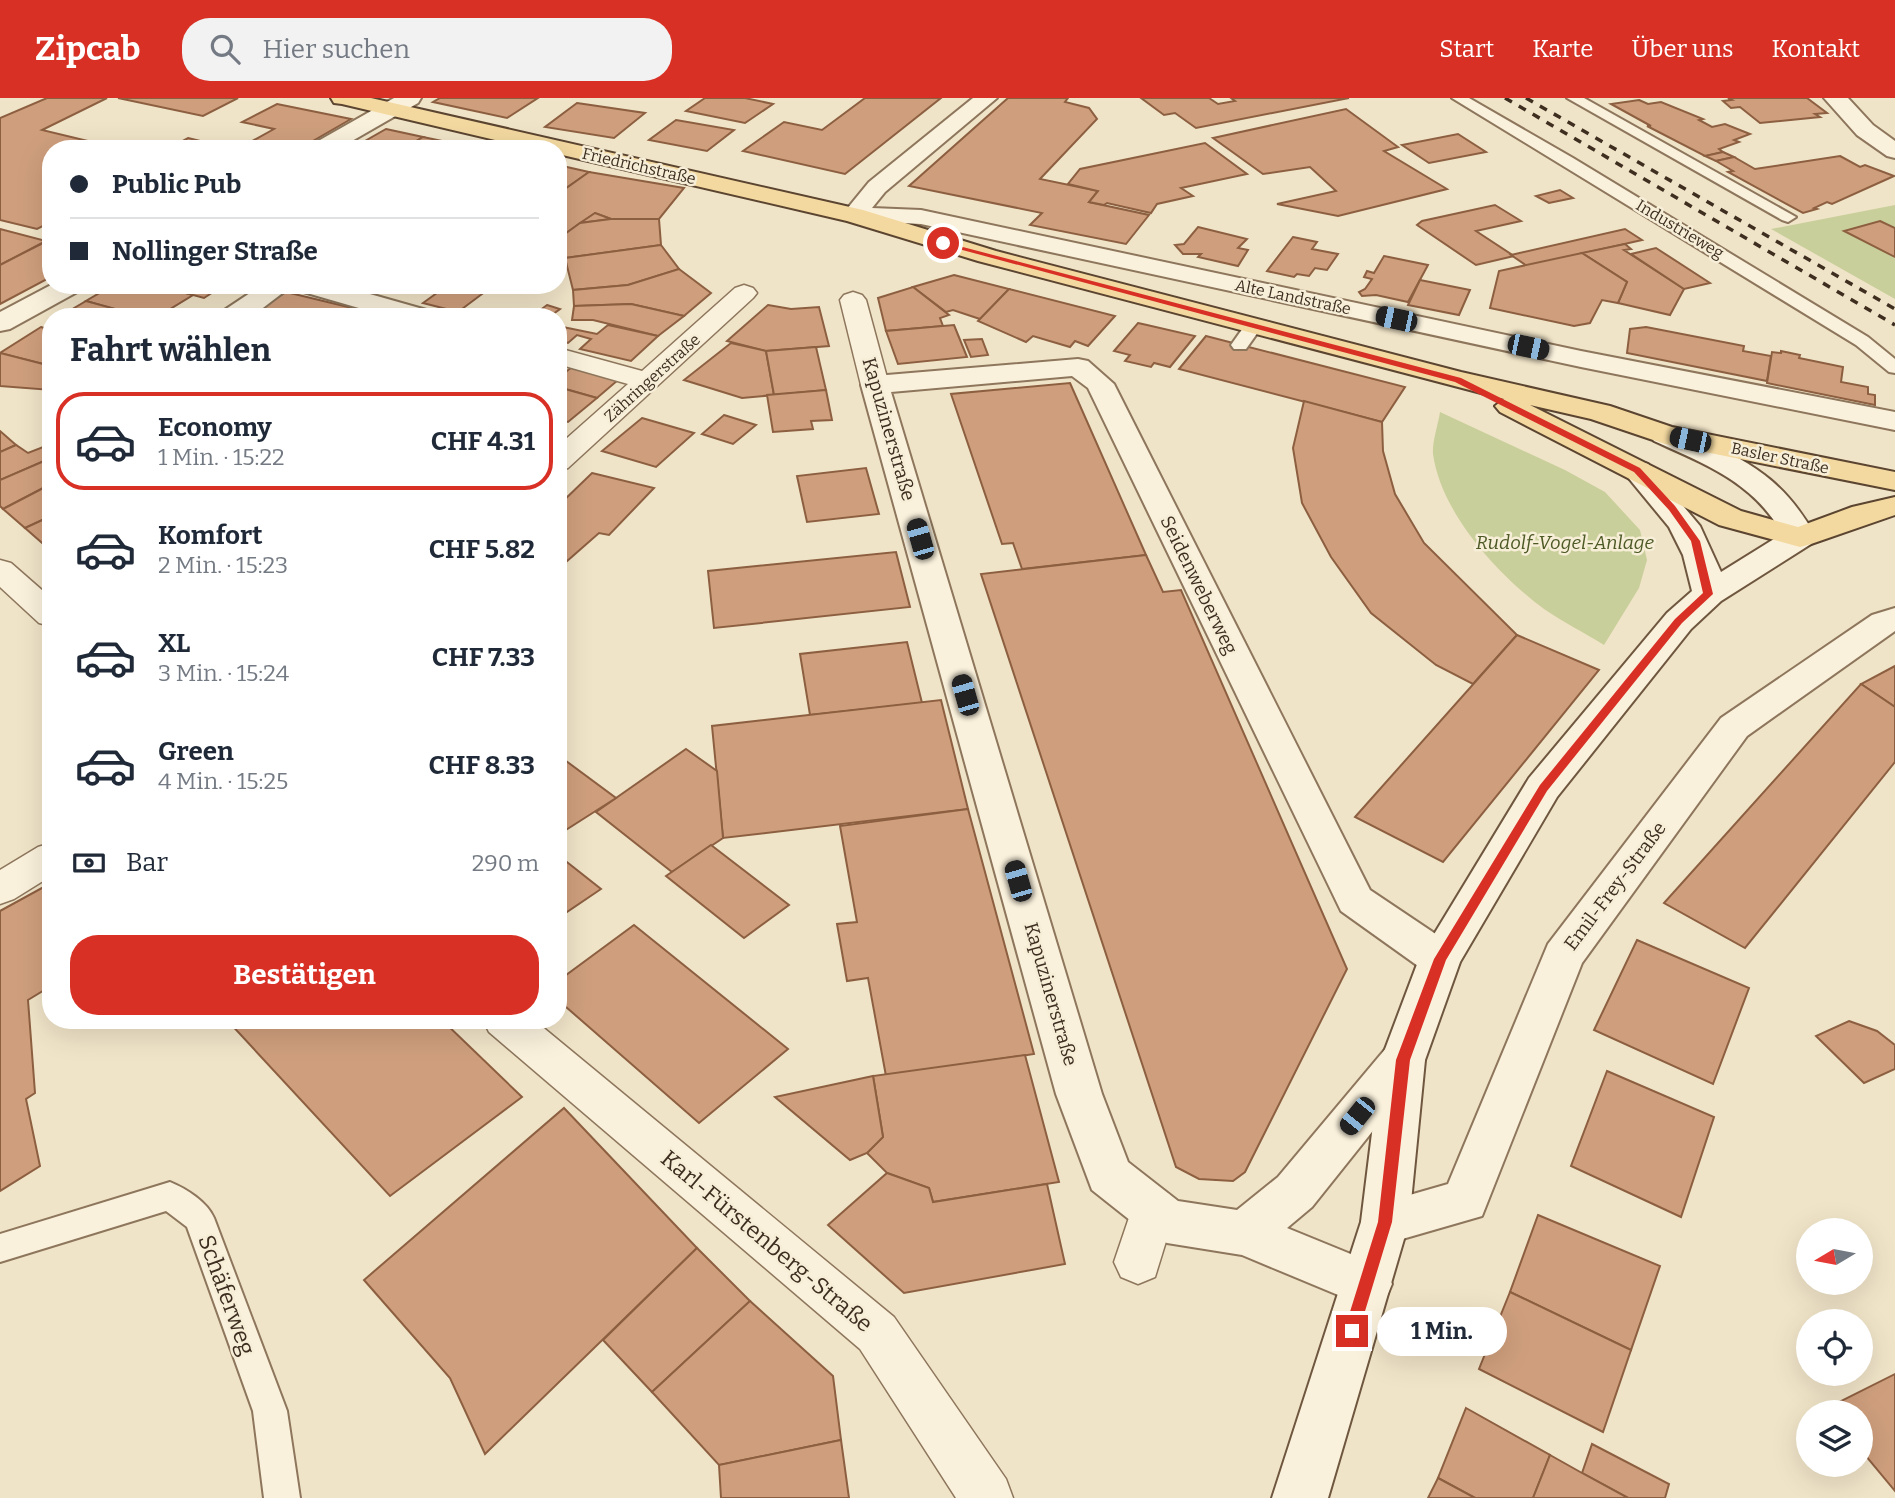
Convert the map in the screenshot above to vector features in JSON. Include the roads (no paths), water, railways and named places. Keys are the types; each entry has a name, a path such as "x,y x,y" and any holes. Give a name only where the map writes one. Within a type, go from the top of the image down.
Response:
{"main road":[{"name":"Friedrichstraße","path":"342,98 401,103 551,140"},
{"name":"Friedrichstraße","path":"567,144 854,215"},
{"name":"Basler Straße","path":"854,215 1247,335 1600,412 1665,435 1895,481"},
{"name":"Basler Straße","path":"1458,380 1730,518 1800,537"},
{"path":"1800,537 1863,513 1895,506"}],"street":[{"path":"854,215 877,187 986,98"},
{"path":"1835,98 1865,130 1895,151"},
{"path":"337,140 401,103"},
{"name":"Alte Landstraße","path":"854,215 921,217 1567,356 1895,421"},
{"name":"Zähringerstraße","path":"567,454 744,293"},
{"path":"0,323 53,294"},
{"path":"246,308 267,294"},
{"path":"340,294 389,308"},
{"name":"Kapuzinerstraße","path":"853,300 875,385 1079,1094 1109,1175 1167,1221 1245,1233 1367,1284"},
{"path":"567,359 649,382"},
{"name":"Seidenweberweg","path":"875,385 1079,367 1101,384 1355,901 1440,959"},
{"name":"Basler Straße","path":"1665,435 1742,472 1769,490 1789,513 1800,537"},
{"path":"1637,470 1672,508 1695,541 1709,594"},
{"path":"1300,1498 1385,1222 1403,1060 1440,959 1544,788 1679,621 1709,594 1800,537"},
{"path":"0,569 42,609"},
{"name":"Emil-Frey-Straße","path":"1385,1222 1465,1201 1563,956 1734,727 1884,623 1895,619"},
{"path":"0,889 42,863"},
{"name":"Karl-Fürstenberg-Straße","path":"516,1029 877,1333 987,1498"},
{"path":"1245,1233 1295,1192 1403,1060"},
{"path":"1138,1262 1153,1209"}],"lane":[{"name":"Industrieweg","path":"1460,98 1862,341 1895,368"},
{"path":"1574,98 1788,217"},
{"name":"Schäferweg","path":"0,1248 170,1196 199,1218 270,1411 282,1498"}],"railway":[{"path":"1505,98 1895,325"},
{"path":"1526,98 1895,309"}],"park label":[{"name":"Rudolf-Vogel-Anlage","path":"1565,542"}]}
